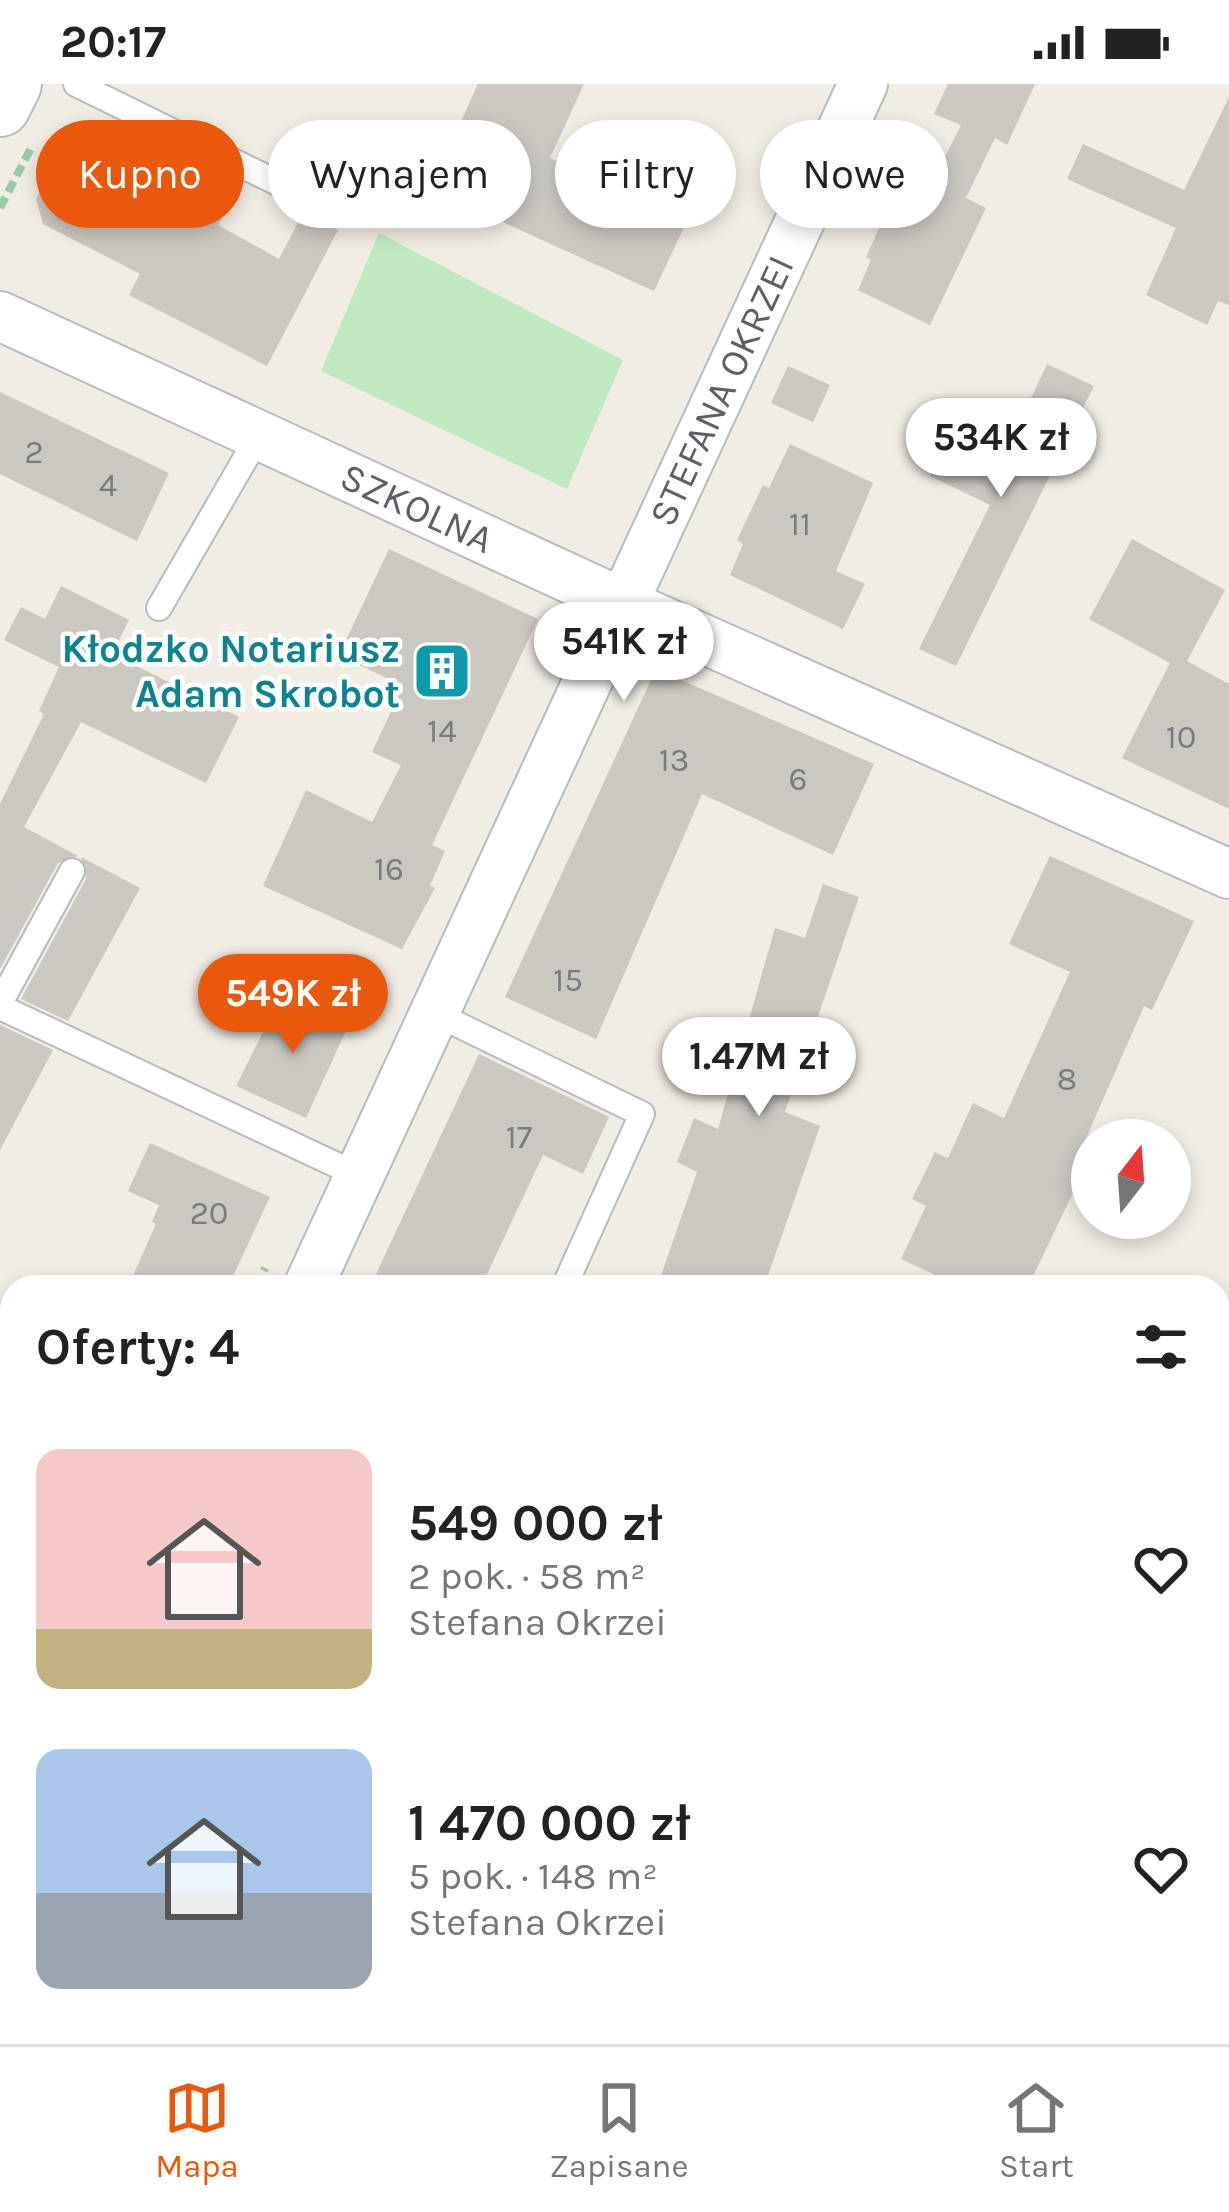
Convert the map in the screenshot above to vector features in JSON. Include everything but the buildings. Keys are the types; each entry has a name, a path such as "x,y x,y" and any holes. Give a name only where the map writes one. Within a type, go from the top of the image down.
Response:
{"street":[{"path":"0,106 11,84"},
{"name":"STEFANA OKRZEI","path":"314,1275 863,84"},
{"name":"SZKOLNA","path":"0,316 625,604 1229,874"}],"lane":[{"path":"76,84 268,178"},
{"path":"159,608 259,435"},
{"path":"72,871 0,1005 360,1176"},
{"path":"436,1014 642,1114 569,1275"}],"green space":[{"path":"379,233 623,360 567,489 321,371"}],"place":[{"name":"Kłodzko Notariusz Adam Skrobot","path":"442,671"}]}
